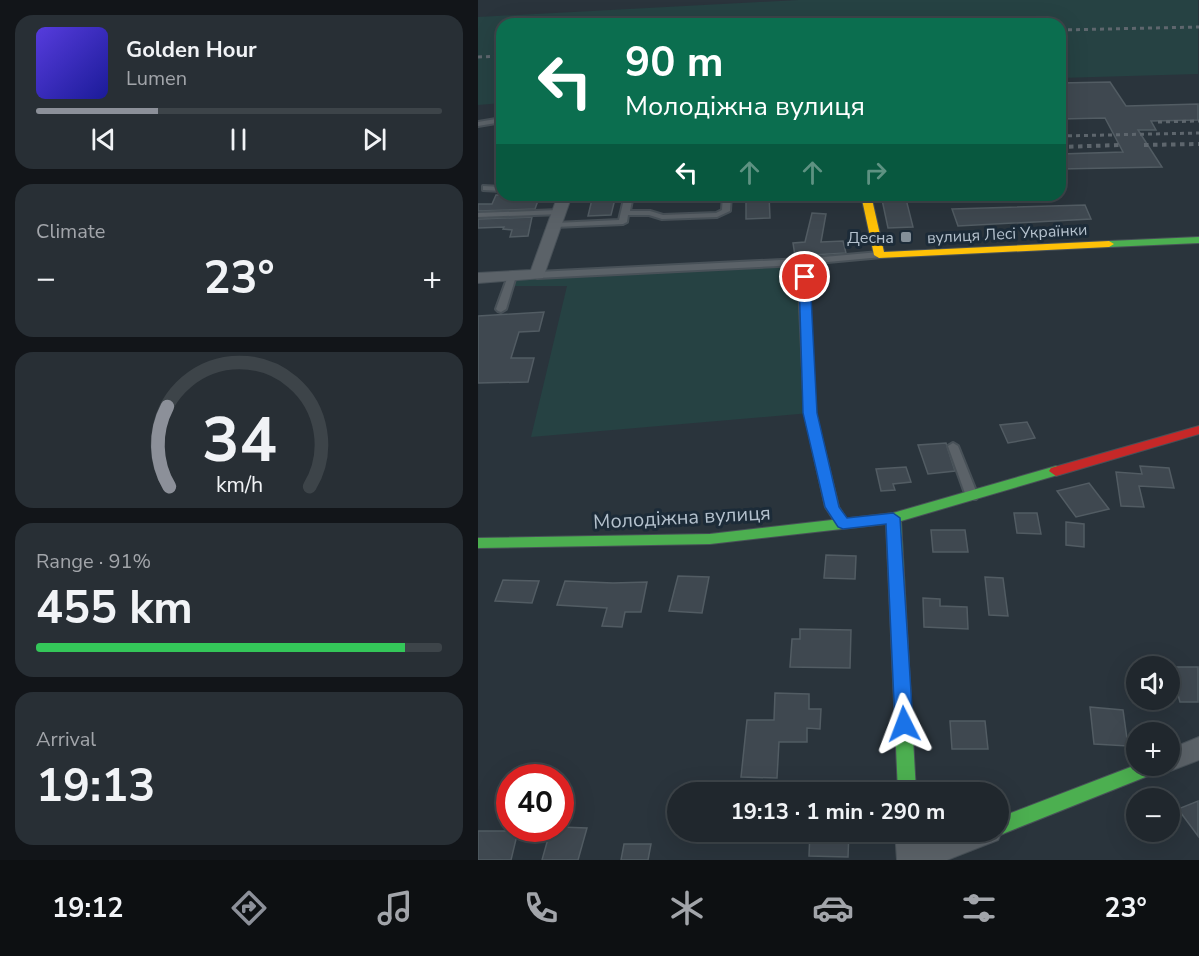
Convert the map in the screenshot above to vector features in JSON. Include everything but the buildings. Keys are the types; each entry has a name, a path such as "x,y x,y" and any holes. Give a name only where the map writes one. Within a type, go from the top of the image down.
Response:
{"street":[{"path":"478,278 537,275 563,201"},
{"path":"868,201 879,255"},
{"name":"вулиця Лесі Українки","path":"879,255 1198,240"},
{"name":"Молодіжна вулиця","path":"478,543 710,539 893,518 1198,430"},
{"path":"893,518 906,782"},
{"path":"1180,756 1198,748"},
{"path":"1009,823 1128,776"},
{"path":"911,842 913,860 960,842"}],"lane":[{"path":"478,124 496,121"},
{"path":"486,188 496,189"},
{"path":"478,215 623,222 627,201"},
{"path":"624,213 650,213 662,217 717,215 726,211 727,201"},
{"path":"537,275 802,262 879,255"},
{"path":"802,262 810,413 832,507 843,524"},
{"path":"501,309 512,276"},
{"path":"954,446 972,496"}],"green space":[{"path":"799,0 1198,0 1198,74 1066,78 1066,18 496,18 496,104 478,105 478,17"},
{"path":"802,262 810,413 531,437 567,286 509,286 512,276"}],"railway":[{"path":"1066,30 1199,27"},
{"path":"478,57 496,56"},
{"path":"1158,122 1199,121"},
{"path":"1066,136 1199,133"},
{"path":"1144,145 1199,144"},
{"path":"1066,147 1119,145"}],"traffic: fast":[{"path":"1109,244 1199,240"},
{"path":"478,543 710,539 893,518 1056,471"},
{"path":"893,518 906,782"},
{"path":"1009,823 1128,776"}],"traffic: slow":[{"path":"867,201 879,255 1109,244"}],"traffic: jam":[{"path":"1056,471 1199,430"}],"place":[{"name":"Десна","path":"906,237"}],"route":[{"path":"805,277 810,413 832,507 843,524 893,518 904,724"}]}
